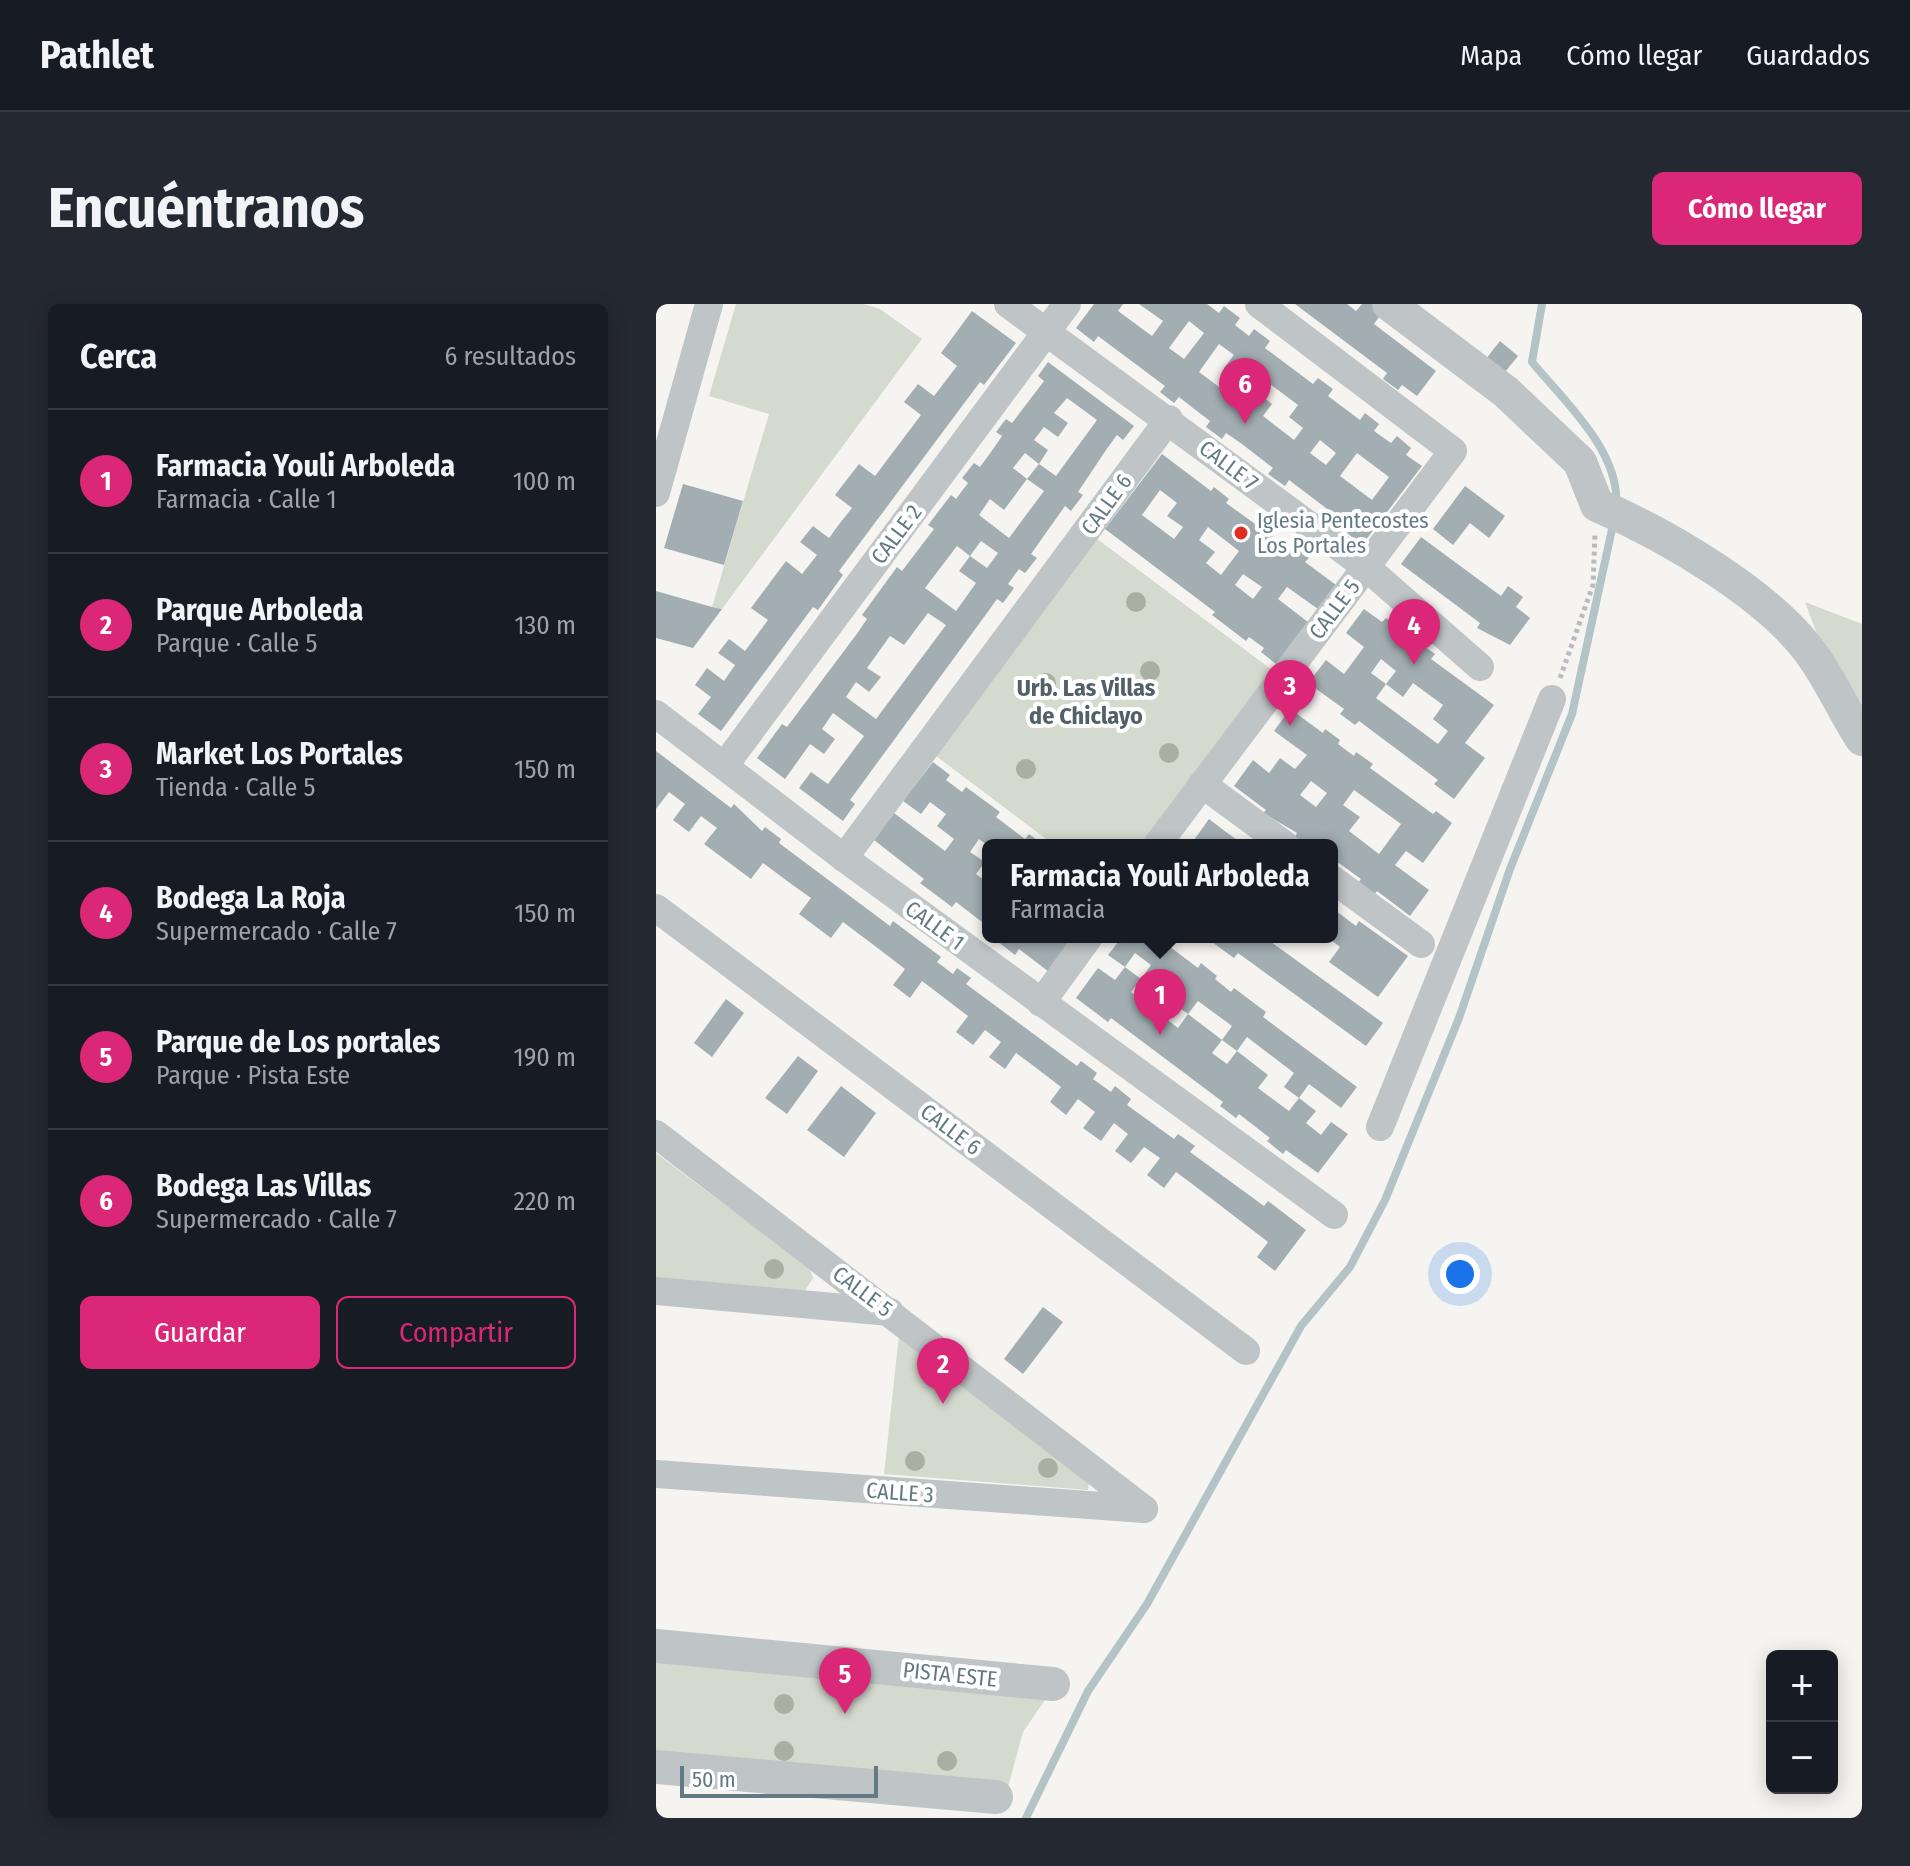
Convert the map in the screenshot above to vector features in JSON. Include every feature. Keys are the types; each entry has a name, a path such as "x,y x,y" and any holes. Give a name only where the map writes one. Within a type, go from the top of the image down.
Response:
{"street":[{"path":"656,493 709,304"},
{"name":"CALLE 7","path":"1008,304 1048,330 1366,567 1480,667"},
{"name":"CALLE 2","path":"725,765 1067,304"},
{"name":"CALLE 5","path":"1161,839 1453,451 1259,304"},
{"path":"1389,304 1506,392 1580,462 1608,510 1772,610 1814,657 1862,739"},
{"name":"CALLE 6","path":"844,858 1169,419"},
{"path":"1380,1127 1552,699"},
{"name":"CALLE 1","path":"656,714 844,858 1334,1215"},
{"path":"1202,784 1277,839"},
{"path":"1338,883 1421,944"},
{"name":"CALLE 6","path":"656,908 1246,1351"},
{"path":"1041,1003 1085,943"},
{"name":"CALLE 5","path":"656,1134 1144,1509"},
{"path":"656,1291 891,1312"},
{"name":"CALLE 3","path":"656,1474 1144,1509"},
{"name":"PISTA ESTE","path":"656,1646 1053,1684"},
{"path":"656,1767 996,1797"}],"path":[{"path":"1552,699 1593,585 1608,510"}],"shaded area":[{"path":"736,304 864,304 880,309 922,339 722,609 712,607 769,414 709,396"},
{"path":"1096,538 1272,670 1147,839 1046,839 936,756"},
{"path":"1805,602 1862,624 1862,714 1823,650"},
{"path":"656,1153 810,1269 813,1278 802,1295 656,1279"},
{"path":"899,1335 1090,1475 1088,1490 884,1474"},
{"path":"656,1661 1047,1697 1023,1732 1008,1787 656,1753"}],"building":[{"path":"1094,304 1123,304 1118,311 1152,336 1163,321 1139,304 1207,304 1219,313 1224,306 1240,318 1235,325 1249,336 1254,329 1270,341 1265,348 1313,384 1318,378 1333,389 1328,396 1360,420 1365,413 1379,424 1374,431 1391,443 1397,436 1411,448 1406,455 1422,466 1362,545 1347,533 1351,527 1289,480 1285,486 1268,474 1273,468 1242,444 1226,433 1222,439 1206,427 1210,421 1179,397 1174,403 1160,392 1165,386 1098,336 1094,342 1076,328","holes":["1189,321 1204,333 1184,359 1169,348","1219,344 1234,355 1224,368 1241,381 1230,395 1199,372","1266,381 1298,405 1289,417 1303,428 1294,440 1263,416 1272,404 1257,392","1320,440 1336,453 1326,465 1310,453","1357,453 1389,477 1372,500 1340,476"]},
{"path":"1295,304 1347,304 1356,311 1362,304 1376,304 1384,310 1374,324 1436,371 1417,396 1402,385 1398,390 1383,379 1387,373"},
{"path":"972,311 1016,343 984,385 980,382 839,571 843,575 818,610 813,607 721,731 698,714 711,697 695,685 707,668 724,681 735,665 718,653 729,639 745,651 768,620 751,608 786,561 802,574 817,555 800,542 813,526 829,538 852,508 835,495 859,464 875,476 921,415 904,402 918,384 934,396 957,366 941,353"},
{"path":"1500,341 1518,356 1500,378 1482,364"},
{"path":"1048,362 1134,426 1123,440 1117,435 1078,492 1083,495 1071,511 1065,506 1031,554 1037,558 1025,573 1019,569 1008,584 1014,588 1003,603 997,599 850,800 855,804 843,821 799,788 811,772 828,784 864,736 833,713 822,729 835,739 824,754 810,744 785,779 757,758 782,724 787,727 856,635 867,619 862,615 897,567 902,571 934,529 928,525 951,495 956,499 968,483 962,478 974,463 980,467 991,452 1002,436 996,432 1006,419 1012,423 1044,381 1038,376","holes":["1067,398 1097,420 1056,476 1039,464 1048,450 1034,440 1044,427 1058,437 1068,423 1054,413","1025,453 1039,464 1027,479 1013,468","1027,479 1044,491 1009,538 979,515 990,499 1004,510","981,541 998,553 987,568 970,556","957,546 970,556 959,571 976,583 956,611 925,588","928,613 946,625 876,719 846,697 856,682 869,692 881,677 867,668 890,636 904,645"]},
{"path":"1162,454 1211,491 1214,487 1229,499 1226,503 1258,526 1261,522 1275,533 1272,537 1290,551 1293,546 1309,558 1305,562 1336,585 1318,609 1287,587 1278,599 1308,622 1276,664 1261,652 1264,648 1249,637 1246,641 1212,615 1215,612 1105,529","holes":["1160,490 1177,503 1167,516 1183,527 1174,539 1142,515","1208,527 1239,551 1221,575 1206,563 1215,552 1199,540","1243,574 1262,587 1253,599 1235,585"]},
{"path":"683,484 743,501 724,565 664,548"},
{"path":"1465,486 1505,516 1489,538 1470,523 1453,545 1433,529"},
{"path":"1421,537 1501,596 1508,586 1523,597 1516,607 1530,618 1510,645 1477,628 1480,623 1401,564"},
{"path":"656,591 722,609 693,648 656,638"},
{"path":"1364,609 1382,622 1386,618 1403,630 1399,635 1415,646 1418,642 1435,654 1431,659 1494,705 1465,743 1485,758 1454,799 1434,784 1438,780 1359,721 1355,725 1340,714 1344,709 1308,683 1326,660 1344,674 1364,647 1346,633","holes":["1381,659 1396,671 1386,684 1371,673","1413,683 1443,705 1433,719 1448,731 1438,744 1376,698 1386,684 1403,697"]},
{"path":"1290,709 1323,733 1325,729 1354,756 1356,752 1373,764 1370,768 1433,814 1436,811 1452,823 1423,863 1406,851 1395,865 1429,890 1410,916 1377,891 1374,895 1358,883 1361,879 1338,862 1338,839 1298,839 1295,837 1297,833 1263,813 1266,810 1234,786 1253,760 1269,773 1280,758 1295,769 1307,755 1274,731","holes":["1311,781 1327,793 1316,807 1300,795","1354,790 1401,824 1379,854 1349,831 1360,817 1343,805"]},
{"path":"656,751 731,808 734,804 762,831 765,827 781,839 779,843 890,926 893,921 941,957 937,962 953,974 957,968 971,978 966,984 1077,1066 1081,1061 1097,1073 1093,1079 1111,1092 1115,1086 1131,1099 1127,1105 1174,1139 1178,1134 1195,1146 1190,1152 1264,1206 1268,1201 1306,1230 1275,1271 1257,1257 1268,1242 1191,1183 1176,1172 1164,1188 1147,1175 1160,1158 1144,1147 1131,1163 1115,1151 1128,1134 1114,1123 1101,1141 1083,1128 1095,1112 1078,1099 1066,1115 1050,1102 1061,1087 1031,1064 1016,1053 1005,1069 989,1057 1001,1042 985,1030 973,1045 956,1032 968,1016 922,981 910,998 893,985 905,969 875,946 843,922 831,938 799,914 811,898 763,863 751,879 704,844 717,828 701,816 689,832 673,820 685,804 669,792 656,809"},
{"path":"933,762 950,775 946,780 962,792 966,787 1000,812 996,817 1025,839 979,839 970,852 982,860 976,874 982,878 982,922 956,902 952,907 920,883 924,879 874,840 894,813 945,851 954,839 937,826 946,814 930,802 921,814 903,801"},
{"path":"1209,819 1236,839 1195,839"},
{"path":"1338,912 1356,926 1359,921 1408,956 1378,997 1329,962 1340,947 1335,943 1338,943"},
{"path":"1000,943 1069,945 1049,972 1019,949 1015,955"},
{"path":"1117,943 1165,943 1198,968 1201,963 1231,992 1234,988 1266,1012 1263,1017 1357,1087 1341,1108 1309,1084 1299,1098 1284,1087 1294,1073 1247,1037 1237,1051 1222,1040 1232,1026 1198,1001 1188,1014 1172,1002 1182,989 1167,977 1157,991 1141,979 1151,965 1135,953 1125,967 1108,955"},
{"path":"1213,943 1272,943 1383,1023 1366,1046 1238,953 1234,958"},
{"path":"1125,967 1141,979 1131,992 1178,1028 1188,1014 1222,1040 1212,1053 1227,1064 1237,1051 1268,1075 1258,1088 1289,1111 1299,1098 1316,1111 1306,1123 1321,1135 1331,1122 1348,1134 1318,1173 1286,1150 1283,1154 1267,1141 1270,1138 1239,1114 1236,1118 1220,1106 1223,1102 1111,1018 1108,1022 1076,998 1098,968 1115,980"},
{"path":"726,999 744,1013 712,1057 694,1043"},
{"path":"798,1056 818,1071 787,1114 765,1098"},
{"path":"841,1086 876,1113 844,1157 807,1130"},
{"path":"1043,1307 1063,1322 1023,1374 1004,1359"}],"waterway":[{"path":"1542,304 1532,362 1574,410 1600,447 1615,486 1616,506"},
{"path":"1026,1818 1088,1691 1147,1604 1301,1326 1350,1267 1385,1200 1459,1018 1510,869 1572,714 1614,520"}],"place":[{"name":"Bodega Las Villas","path":"1245,424"},
{"name":"Iglesia Pentecostes Los Portales","path":"1241,533"},
{"name":"Bodega La Roja","path":"1414,665"},
{"name":"Market Los Portales","path":"1290,726"},
{"name":"Farmacia Youli Arboleda","path":"1160,1035"},
{"name":"Parque Arboleda","path":"943,1404"},
{"name":"Parque de Los portales","path":"845,1714"}],"district":[{"name":"Urb. Las Villas de Chiclayo","path":"1086,702"}]}
